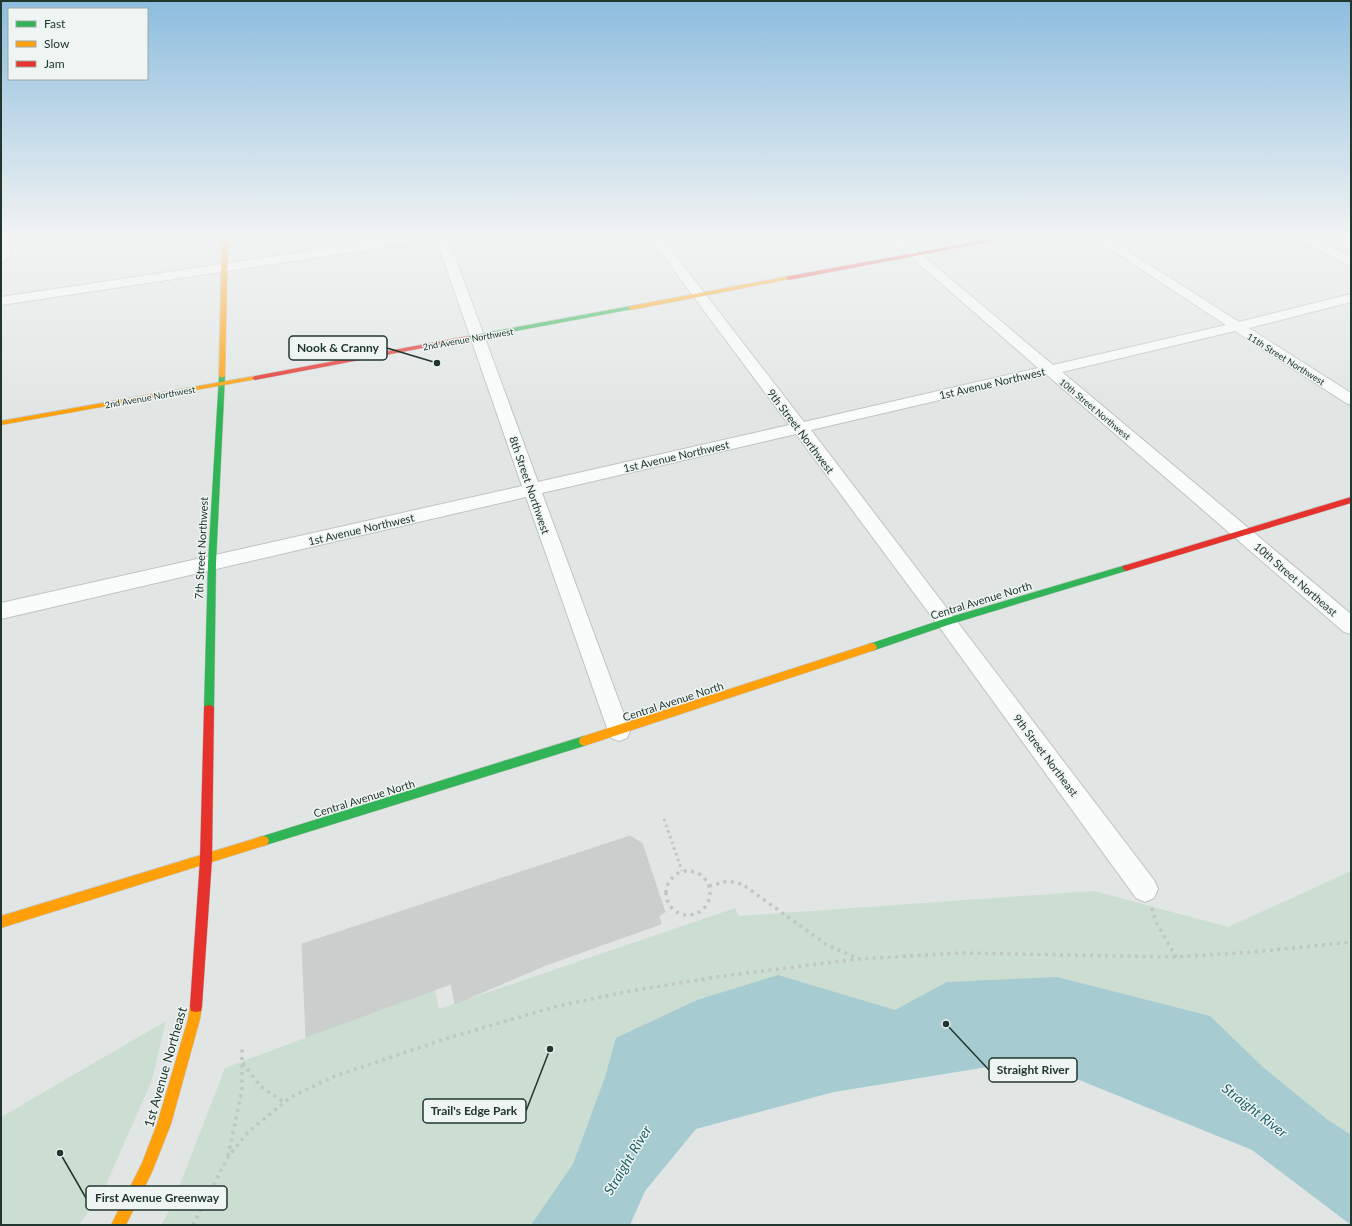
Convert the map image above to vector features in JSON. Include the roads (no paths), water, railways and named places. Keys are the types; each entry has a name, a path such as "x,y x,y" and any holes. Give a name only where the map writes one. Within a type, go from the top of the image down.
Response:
{"street":[{"path":"1,301 41,295"},
{"name":"7th Street Northwest","path":"206,860 212,563 222,384 223,295"},
{"name":"8th Street Northwest","path":"463,295 531,490 619,731"},
{"name":"2nd Avenue Northwest","path":"1,423 704,295"},
{"name":"10th Street Northwest","path":"962,295 1048,370 1241,532"},
{"name":"11th Street Northwest","path":"1187,295 1351,400"},
{"name":"9th Street Northwest","path":"700,296 947,622"},
{"name":"1st Avenue Northwest","path":"1,611 1235,327 1351,298"},
{"name":"Central Avenue North","path":"1,922 206,860 619,731 947,622 1351,500"},
{"name":"10th Street Northeast","path":"1241,532 1351,626"},
{"name":"9th Street Northeast","path":"947,622 1145,888"},
{"name":"1st Avenue Northeast","path":"118,1225 147,1167 164,1124 194,1019 199,977 206,860"}],"water":[{"path":"778,975 895,1010 947,982 1057,977 1210,1016 1264,1068 1328,1120 1351,1135 1351,1225 1252,1150 1030,1060 834,1092 696,1129 645,1191 630,1225 531,1225 573,1164 605,1077 616,1038 697,1000"}],"place":[{"name":"Nook & Cranny","path":"437,363"},
{"name":"Straight River","path":"946,1024"},
{"name":"Trail's Edge Park","path":"550,1049"},
{"name":"First Avenue Greenway","path":"60,1153"}]}
